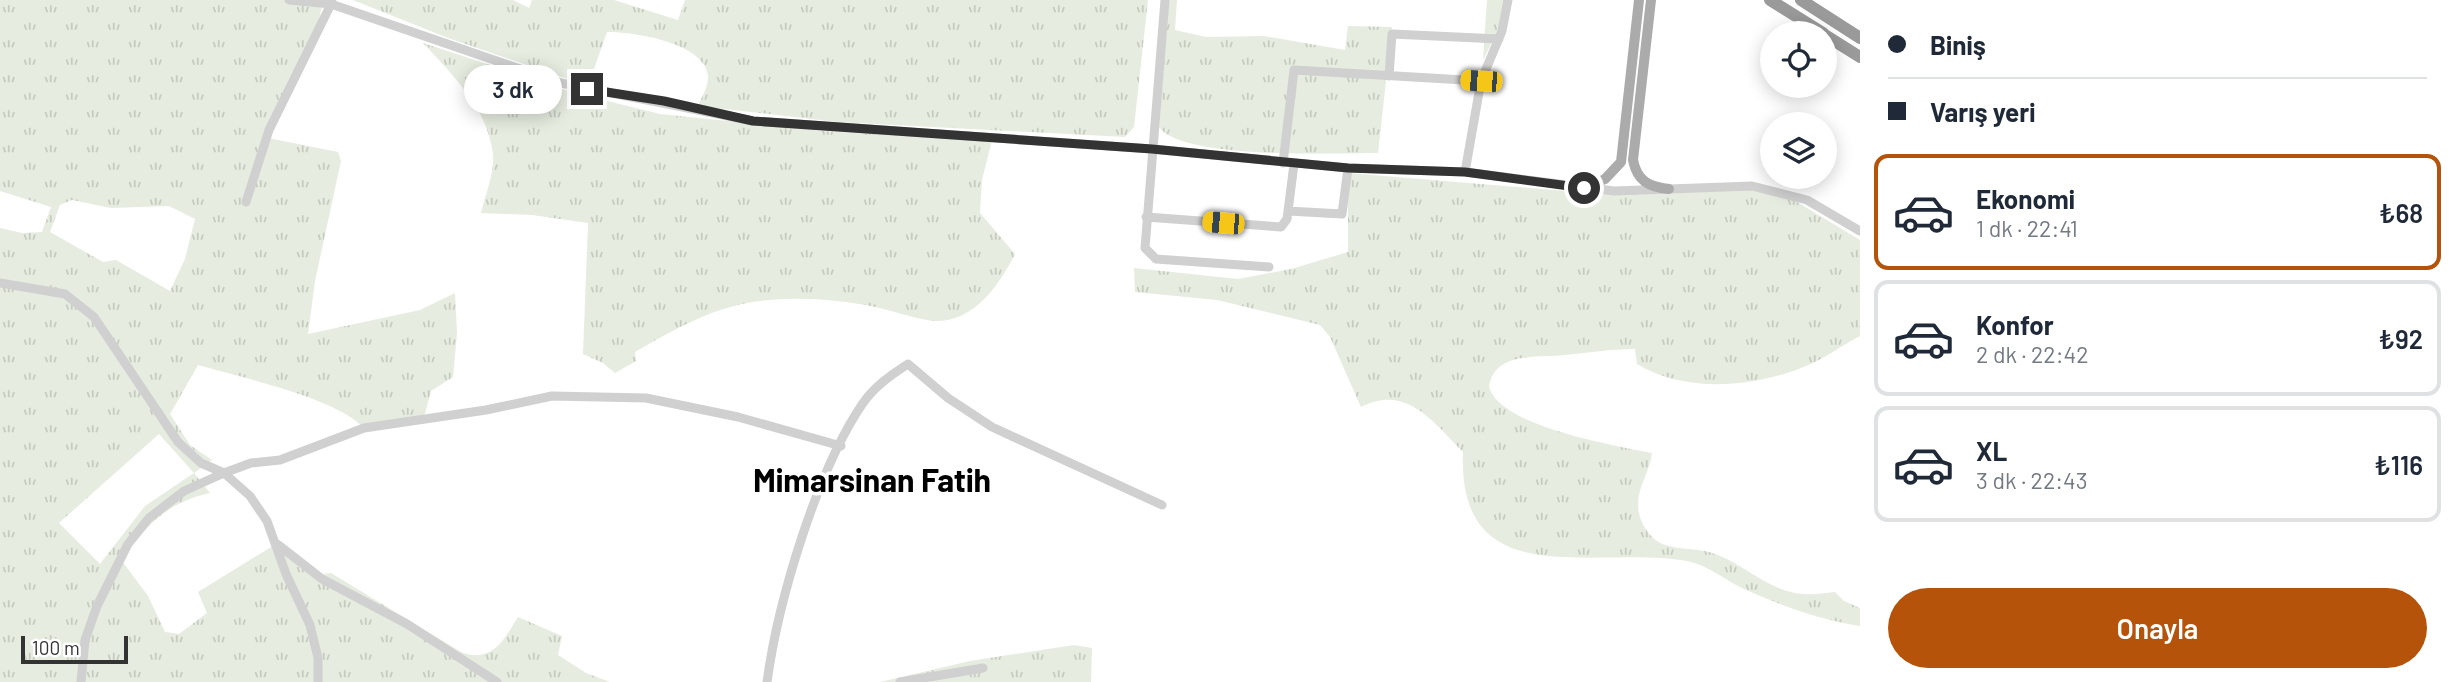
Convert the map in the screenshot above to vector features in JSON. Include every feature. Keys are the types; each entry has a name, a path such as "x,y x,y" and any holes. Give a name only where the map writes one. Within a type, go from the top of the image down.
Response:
{"highway":[{"path":"1770,0 1803,21"},
{"path":"1801,0 1860,38"},
{"path":"1837,42 1860,57"}],"main road":[{"path":"1584,188 1610,176 1621,162 1639,0"},
{"path":"1651,0 1633,160 1642,180 1652,187 1669,189"}],"street":[{"path":"289,0 332,2 561,83 753,121 1152,149 1348,168 1465,172 1614,191 1741,185 1771,189 1820,206 1860,231"},
{"path":"1165,0 1145,248 1156,258 1269,267"},
{"path":"1465,172 1481,81 1499,39 1508,0"},
{"path":"246,202 269,131 332,2"},
{"path":"1389,76 1392,34 1499,39"},
{"path":"1146,217 1278,228 1285,223 1288,211 1294,70 1481,81"},
{"path":"1288,211 1342,214 1348,168"},
{"path":"0,283 65,294 94,317 178,442 201,463 225,472 250,496 267,521 310,625 318,658 317,682"},
{"path":"767,682 774,636 798,552 827,473 863,403 883,381 908,364 948,398 992,427 1162,505"},
{"path":"81,682 85,640 111,573 128,544 149,518 184,491 251,463 280,460 364,428 552,396 646,398 738,416 841,446"},
{"path":"274,542 322,579 395,617 497,682"},
{"path":"900,682 983,668"}],"green space":[{"path":"0,0 293,0 322,5 314,45 268,138 338,152 341,161 315,281 308,334 420,310 455,293 457,333 453,377 431,391 423,421 365,430 354,419 313,399 198,365 170,414 190,445 212,460 194,473 210,493 182,502 158,517 122,561 148,596 165,632 179,634 207,613 198,592 281,541 323,574 331,573 461,652 481,655 496,648 518,617 562,636 558,655 586,673 610,682 0,682 0,228 22,233 42,232 51,207 0,191","holes":["72,200 111,208 169,206 195,219 185,259 170,291 116,260 103,262 50,232 60,205","159,434 194,473 145,506 100,564 59,523"]},
{"path":"353,0 513,0 529,8 532,0 614,0 678,20 685,0 1148,0 1134,127 1125,137 837,122 698,106 708,79 703,64 694,54 665,41 607,32 588,86 448,38"},
{"path":"1169,0 1177,0 1175,30 1206,37 1264,36 1345,50 1348,26 1392,27 1378,153 1227,150 1173,138 1159,127"},
{"path":"1487,0 1508,0 1506,14 1483,60"},
{"path":"423,43 575,93 660,114 824,131 992,140 982,180 980,213 1015,254 991,291 970,311 957,318 927,320 875,307 822,300 782,299 751,302 716,311 666,334 635,352 636,361 615,373 603,363 583,354 588,223 532,215 481,213 493,168 490,138 467,93"},
{"path":"1348,173 1601,194 1748,189 1792,199 1860,240 1860,336 1819,360 1792,371 1748,382 1702,384 1657,374 1637,364 1635,349 1626,349 1519,359 1500,367 1489,386 1497,400 1535,423 1587,439 1652,453 1639,494 1638,511 1646,529 1657,541 1715,554 1768,583 1793,593 1835,592 1844,601 1860,608 1860,626 1830,620 1787,606 1744,589 1702,566 1687,561 1652,557 1575,558 1539,555 1508,546 1483,528 1467,498 1463,452 1430,419 1406,403 1377,401 1361,407 1330,337 1320,325 1217,300 1135,292 1134,268 1238,279 1291,269 1348,252"},
{"path":"1074,645 1092,648 1091,682 880,682 970,661"}],"district":[{"name":"Mimarsinan Fatih","path":"872,481"}],"route":[{"path":"587,89 664,101 753,121 851,130 1152,149 1348,168 1465,172 1584,188"}]}
